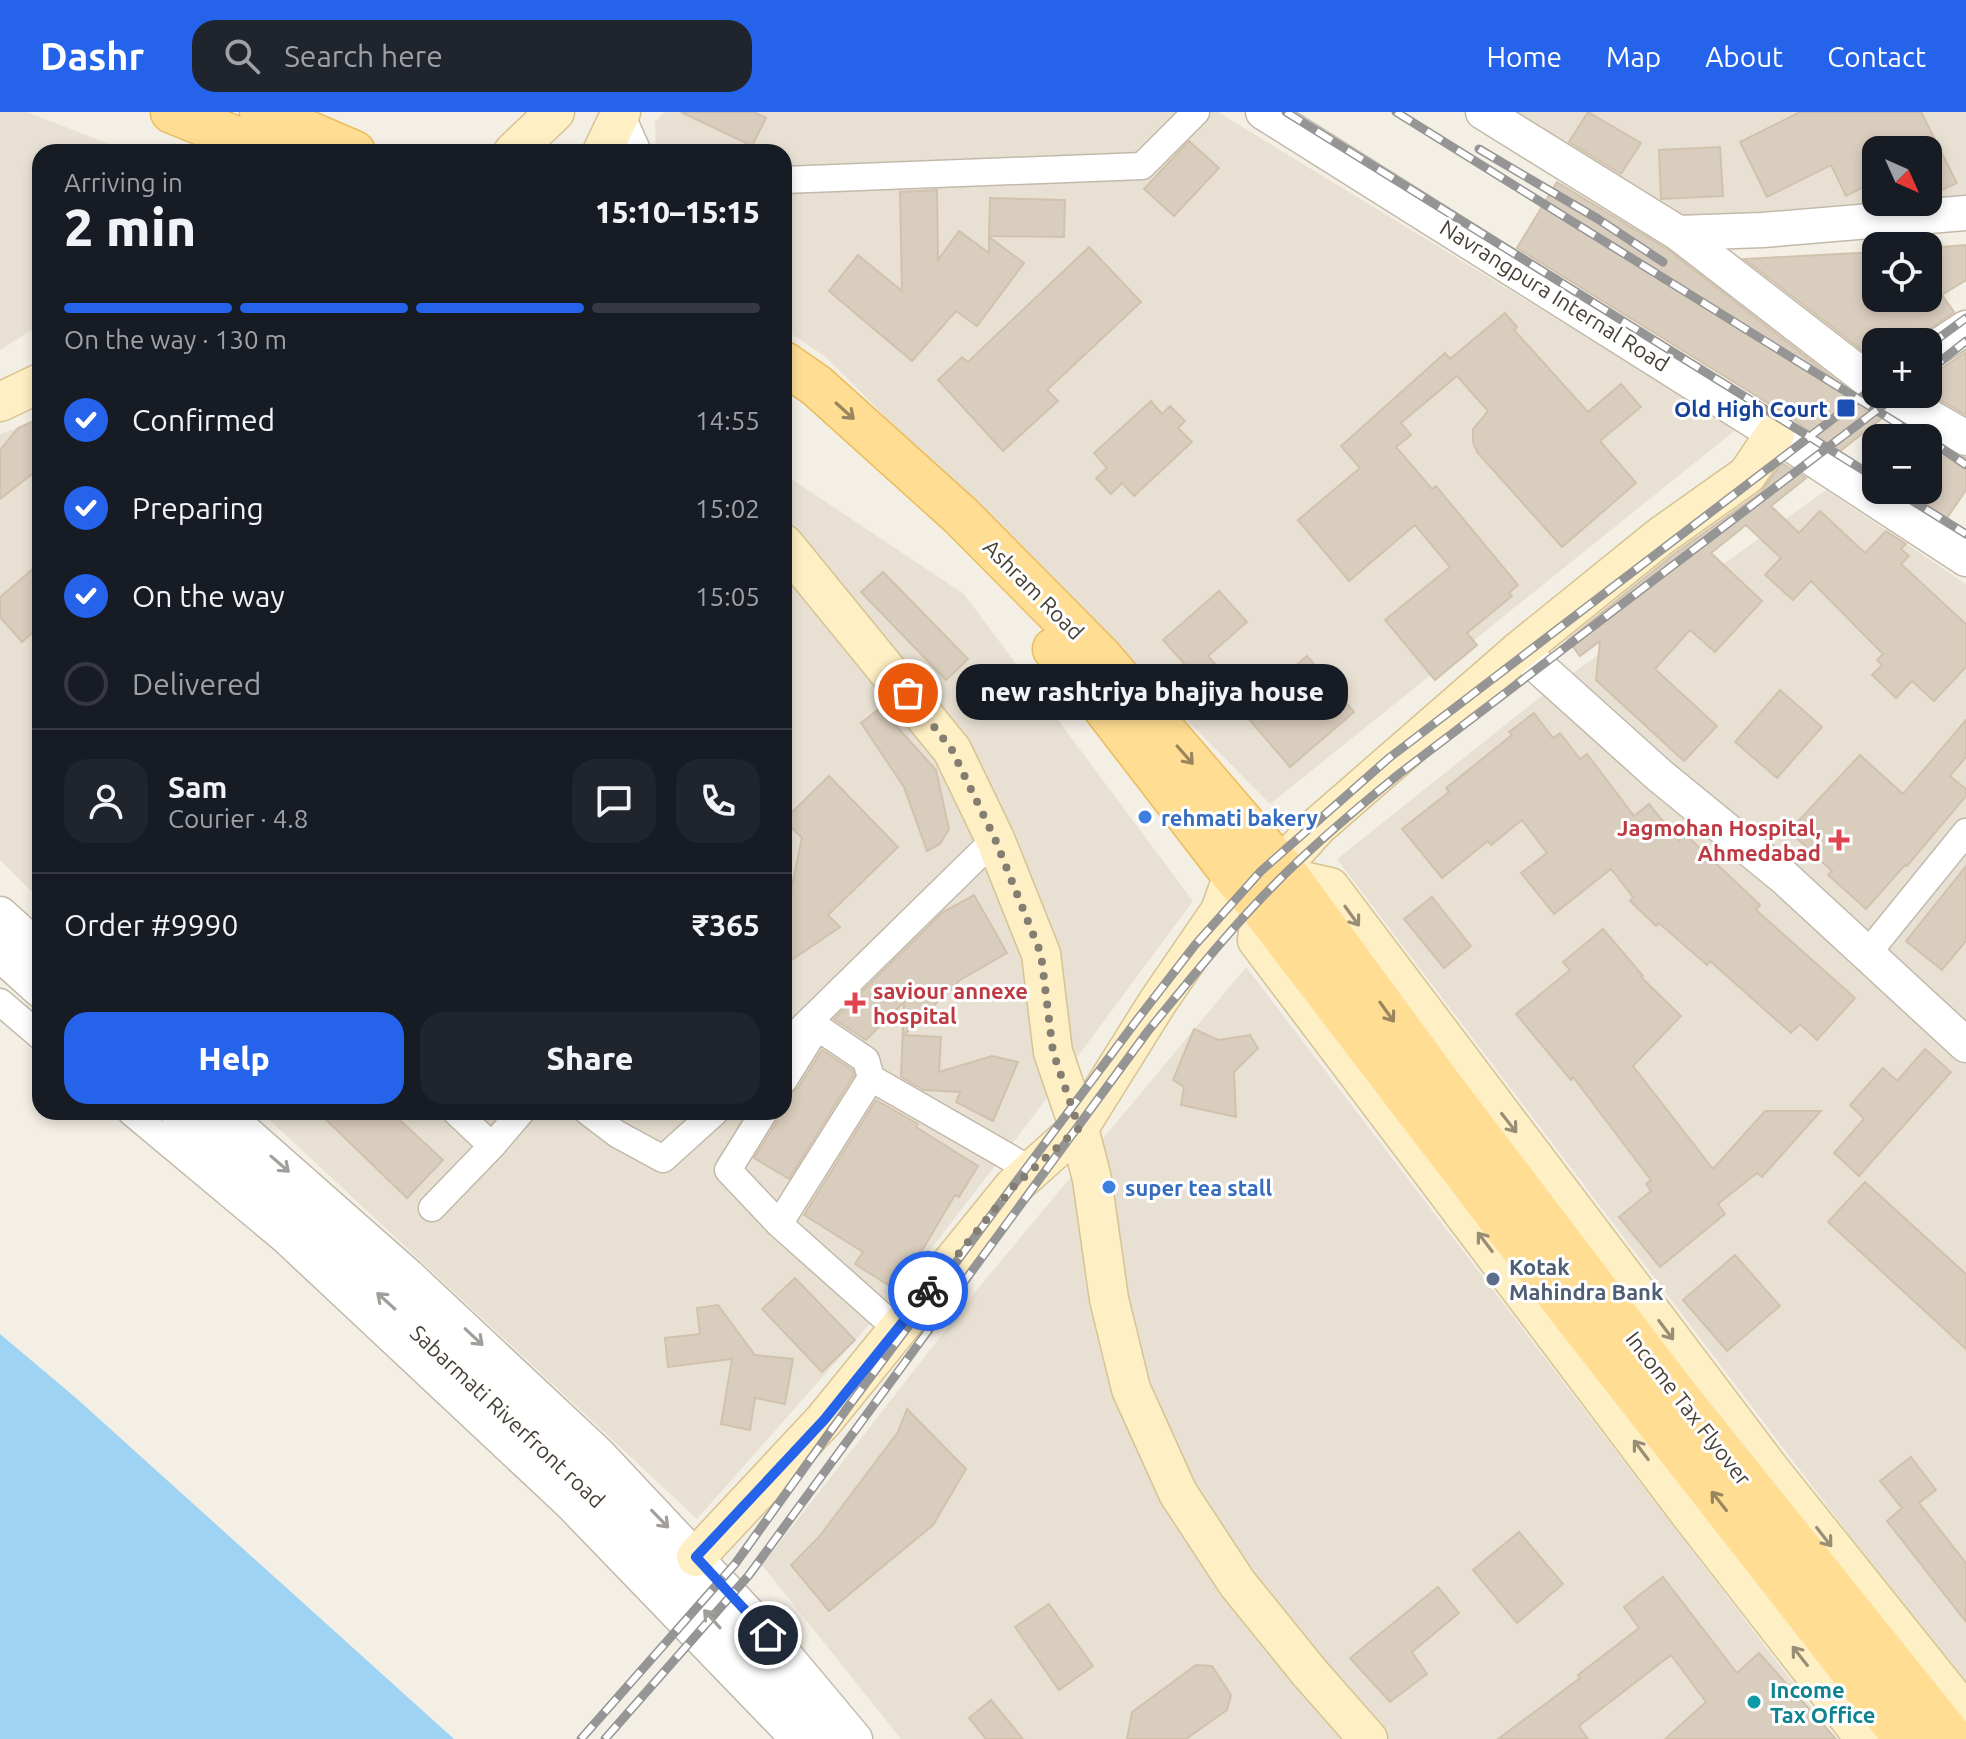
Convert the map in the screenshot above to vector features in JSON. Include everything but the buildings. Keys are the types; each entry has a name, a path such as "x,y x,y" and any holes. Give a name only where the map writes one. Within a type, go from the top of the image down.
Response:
{"main road":[{"path":"172,112 251,144"},
{"path":"261,112 335,144"},
{"path":"521,144 555,112"},
{"path":"606,144 620,112"},
{"name":"Ashram Road","path":"792,369 817,386 960,515 1099,655 1277,884"},
{"path":"0,402 32,387"},
{"name":"Ashram Road","path":"792,402 941,536 1079,675 1233,875 1277,884"},
{"path":"1775,434 1747,475 1661,536 1520,650 1318,826 1277,884 1257,940 1690,1514 1865,1739"},
{"path":"792,554 952,750 995,839 1041,954 1053,1052 1079,1128 1092,1179 1109,1299 1131,1389 1178,1493 1237,1583 1368,1739"},
{"path":"696,1557 824,1420 1014,1186 1079,1128 1157,1003 1220,911 1233,875"},
{"path":"1277,884 1330,887 1769,1468 1966,1714"},
{"name":"Income Tax Flyover","path":"1277,884 1310,938 1582,1325 1905,1739"},
{"name":"Income Tax Flyover","path":"1310,938 1440,1084 1675,1393 1953,1739"}],"street":[{"path":"620,112 634,144"},
{"path":"792,180 1142,166 1196,112"},
{"name":"Navrangpura Internal Road","path":"1263,112 1775,434 1966,559"},
{"path":"1483,112 1678,233 1862,375"},
{"path":"1678,233 1763,230 1966,213"},
{"path":"1942,344 1966,328"},
{"path":"1914,408 1966,438"},
{"path":"1520,650 1659,775 1785,878 1966,1045"},
{"path":"1867,954 1966,832"},
{"path":"792,1038 995,839"},
{"path":"0,914 32,943"},
{"path":"0,954 32,983"},
{"path":"0,1002 32,1029"},
{"path":"792,1067 817,1027 866,1060 871,1078 1031,1170"},
{"path":"779,1224 871,1078"},
{"path":"141,1120 294,1249 568,1506 791,1737 806,1739"},
{"name":"Sabarmati Riverfront road","path":"186,1120 436,1347 592,1495 680,1584 822,1739"},
{"name":"Sabarmati Riverfront road","path":"231,1120 466,1330 598,1454 804,1675 855,1739"},
{"path":"464,1120 492,1146"},
{"path":"432,1208 514,1120"},
{"path":"599,1120 617,1134 663,1159 706,1120"},
{"path":"759,1120 728,1170 779,1224 897,1329"}],"shaded area":[{"path":"0,112 27,112 109,144 32,144 32,330 0,350"},
{"path":"664,112 1218,112 1737,429 1270,804 826,357 792,334 792,144 656,144 655,122"},
{"path":"1501,112 1966,112 1966,209 1942,211 1942,136 1862,136 1862,216 1874,216 1678,231"},
{"path":"32,423 32,892 0,860 0,434"},
{"path":"792,479 964,594 1193,901 898,1292 697,1519 270,1120 792,1120"},
{"path":"1826,490 1966,584 1966,1689 1337,859 1544,694"},
{"path":"1246,967 1836,1739 901,1739 762,1565 980,1286"}],"water":[{"path":"0,1334 76,1398 454,1739 0,1739"}],"railway":[{"path":"1286,112 1862,469"},
{"path":"1396,112 1898,424"},
{"path":"1479,149 1598,219 1663,262"},
{"path":"1942,336 1966,318"},
{"path":"1942,360 1966,341"},
{"path":"581,1739 735,1564 848,1407 1137,1020 1195,945 1261,871 1389,758 1862,397"},
{"path":"605,1739 749,1575 1148,1031 1257,902 1319,842 1399,774 1880,408"},
{"path":"1942,449 1966,465"},
{"path":"1918,504 1966,534"}],"way so far":[{"path":"908,693 952,750 995,839 1041,954 1053,1052 1079,1128 1014,1186 928,1291"}],"place":[{"name":"Old High Court","path":"1846,408"},
{"name":"new rashtriya bhajiya house","path":"908,693"},
{"name":"rehmati bakery","path":"1145,817"},
{"name":"Jagmohan Hospital, Ahmedabad","path":"1839,840"},
{"name":"saviour annexe hospital","path":"855,1003"},
{"name":"super tea stall","path":"1109,1187"},
{"name":"Kotak Mahindra Bank","path":"1493,1279"},
{"name":"Income Tax Office","path":"1754,1702"}],"route":[{"path":"768,1635 696,1557 824,1420 928,1291"}]}
